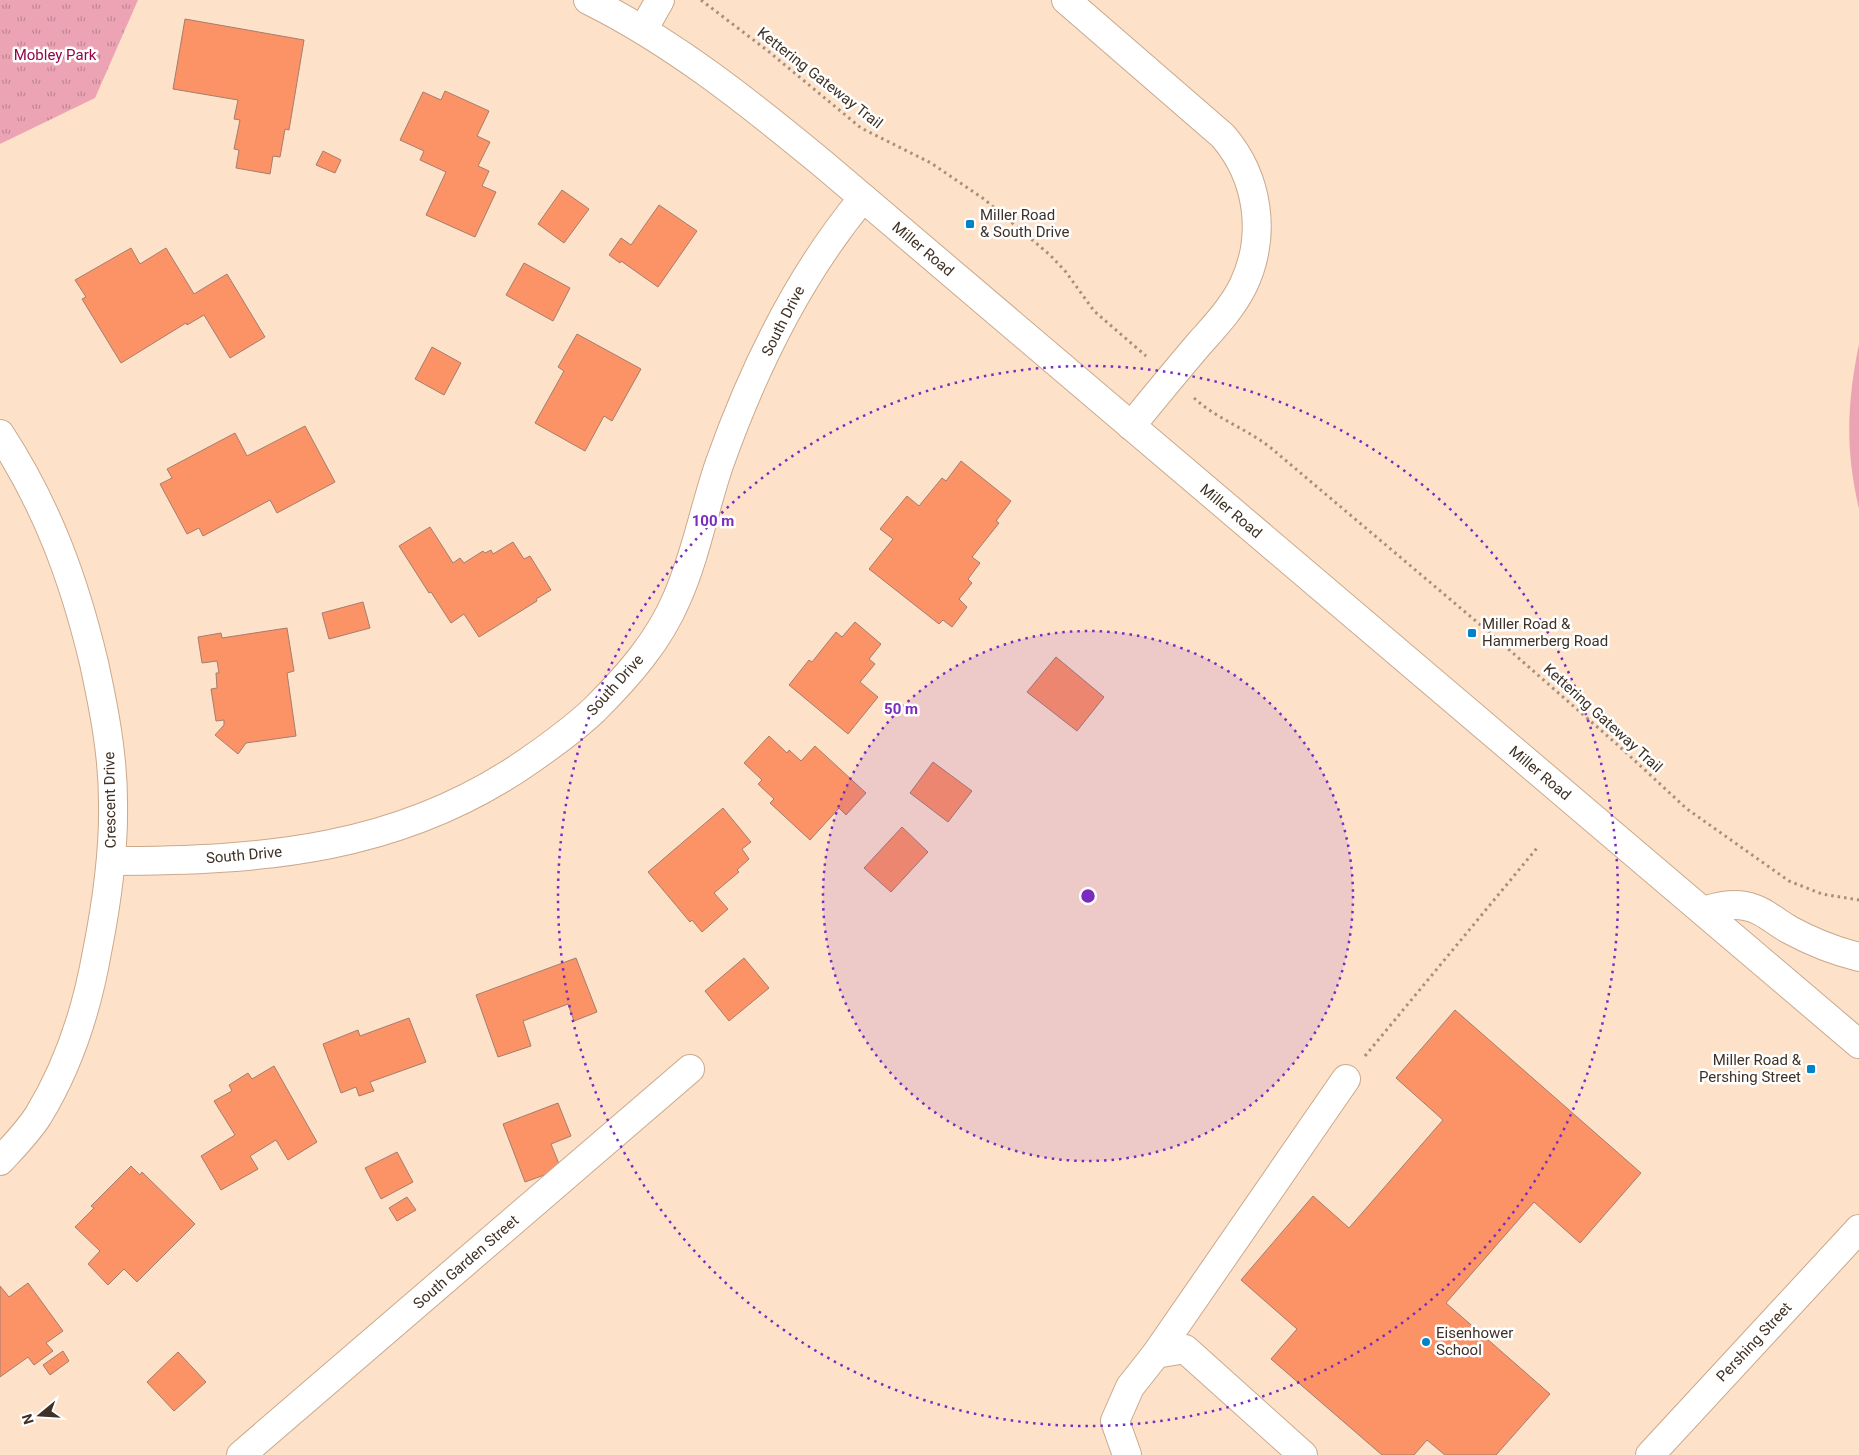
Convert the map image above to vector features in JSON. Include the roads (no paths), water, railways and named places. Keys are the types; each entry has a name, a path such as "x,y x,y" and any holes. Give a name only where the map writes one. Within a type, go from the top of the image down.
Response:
{"street":[{"name":"Miller Road","path":"588,0 643,30 732,90 796,141 1859,1044"},
{"path":"643,30 660,0"},
{"path":"1066,0 1223,136 1234,149 1246,169 1256,210 1257,236 1254,254 1249,271 1235,300 1130,426"},
{"name":"South Drive","path":"111,861 207,858 309,849 395,828 445,810 495,784 559,740 583,720 629,674 653,642 665,622 677,598 689,566 718,468 757,371 788,309 813,265 863,198"},
{"name":"Crescent Drive","path":"0,434 32,488 46,516 69,572 99,686 109,740 113,800 111,861 106,908 90,988 61,1072 37,1118 24,1136 0,1161"},
{"path":"1703,911 1722,906 1746,906 1764,913 1810,940 1859,958"},
{"name":"South Garden Street","path":"241,1455 690,1069"},
{"path":"1127,1455 1114,1421 1130,1387 1156,1354 1346,1079"},
{"name":"Pershing Street","path":"1650,1455 1859,1229"},
{"path":"1156,1354 1185,1349 1303,1455"}],"place":[{"name":"Miller Road & South Drive","path":"970,224"},
{"name":"Miller Road & Hammerberg Road","path":"1472,633"},
{"name":"Miller Road & Pershing Street","path":"1811,1069"},
{"name":"Eisenhower School","path":"1426,1342"}],"park label":[{"name":"Mobley Park","path":"55,55"}]}
